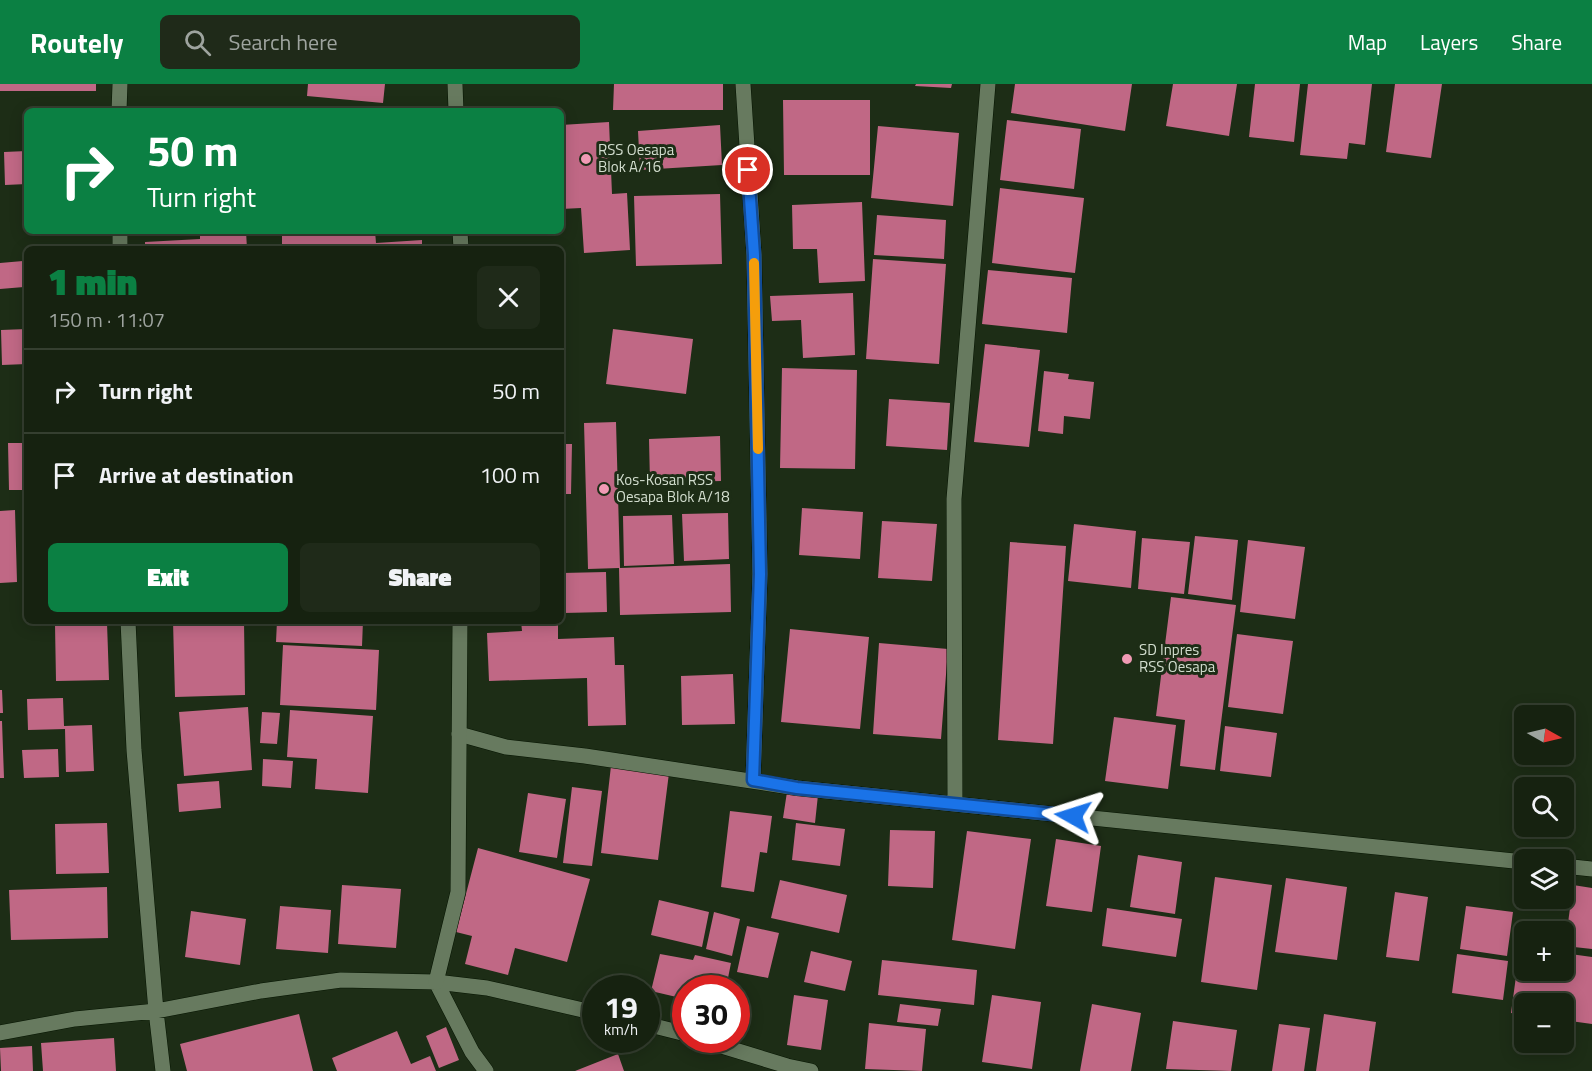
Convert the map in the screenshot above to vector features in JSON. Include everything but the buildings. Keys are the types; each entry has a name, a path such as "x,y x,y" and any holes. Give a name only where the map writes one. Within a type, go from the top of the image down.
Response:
{"street":[{"path":"119,108 120,84"},
{"path":"455,84 456,108"},
{"path":"743,84 754,255 760,563 753,780"},
{"path":"955,804 954,499 988,84"},
{"path":"128,624 134,750 163,1071"},
{"path":"460,624 458,892 436,982 472,1052 486,1071"},
{"path":"459,734 506,747 585,756 797,788 1514,861"},
{"path":"1574,867 1592,869"},
{"path":"0,1034 75,1019 156,1011 261,991 341,980 436,982 487,988 582,1010"},
{"path":"744,1053 811,1071"}],"slow traffic":[{"path":"754,263 758,449"}],"place":[{"name":"RSS Oesapa Blok A/16","path":"586,159"},
{"name":"Kos-Kosan RSS Oesapa Blok A/18","path":"604,489"},
{"name":"SD Inpres RSS Oesapa","path":"1127,659"}],"route":[{"path":"748,170 754,255 760,574 753,780 797,788 1073,816"}]}
